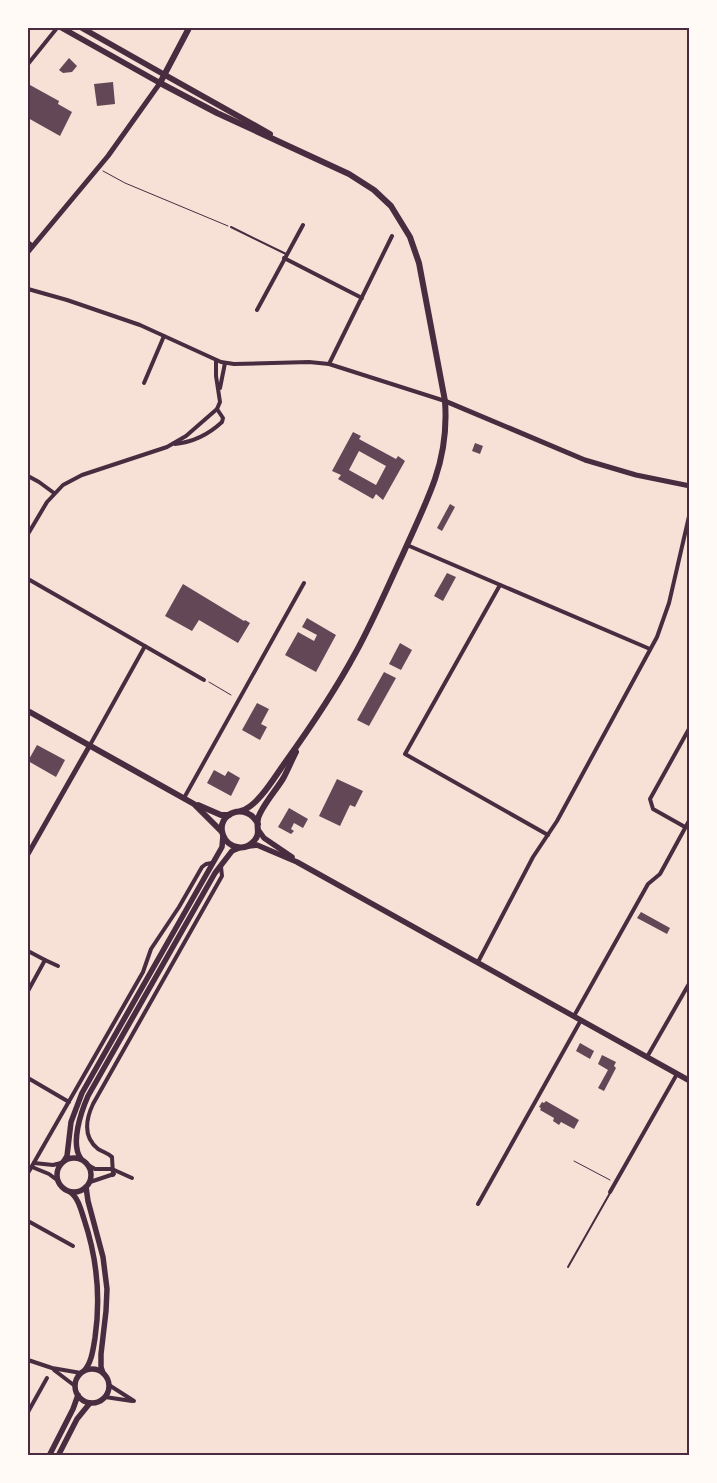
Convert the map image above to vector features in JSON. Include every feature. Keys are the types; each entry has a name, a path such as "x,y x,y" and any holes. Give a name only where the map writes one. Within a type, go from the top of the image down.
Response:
{"main road":[{"path":"28,711 194,804 221,815 230,815 249,808 259,798 302,738 356,651 431,490 446,432 445,400 419,263 405,226 391,206 368,186 349,174 217,113 62,28"},
{"path":"82,28 295,148"},
{"path":"160,83 187,28"},
{"path":"248,846 256,840 258,817 284,776 302,738"},
{"path":"194,804 223,833 230,845 239,848"},
{"path":"242,811 250,814 264,838 297,862"},
{"path":"230,815 224,822 222,847 82,1093 74,1114 67,1156 57,1171 58,1180 62,1188 75,1197 90,1238 96,1267 98,1290 94,1346 90,1360 76,1379 75,1386 78,1395 83,1400 90,1403 98,1402 105,1397 109,1385 101,1364 106,1311 103,1256 88,1201 88,1185 91,1173 88,1165 78,1155 77,1131 85,1103 220,866 232,851 257,845 297,862 690,1081"},
{"path":"62,1162 72,1158 81,1159"},
{"path":"70,1192 79,1192 88,1185"},
{"path":"82,1372 92,1368 103,1373"},
{"path":"49,1456 78,1395"},
{"path":"58,1456 77,1419 90,1403"}],"street":[{"path":"28,64 58,28"},
{"path":"28,252 108,156 160,83"},
{"path":"257,310 302,225"},
{"path":"329,364 392,236"},
{"path":"28,242 33,246"},
{"path":"285,256 362,298"},
{"path":"28,289 119,318 226,363 309,362 329,364 445,400 585,460 636,475 690,486"},
{"path":"144,383 164,336"},
{"path":"28,534 45,504 63,485 82,475 162,450 172,445 217,409 220,402 216,376 216,360"},
{"path":"219,390 226,363"},
{"path":"172,445 204,436 222,422 223,418 217,409"},
{"path":"196,427 199,433 204,436"},
{"path":"28,476 54,493"},
{"path":"478,962 533,857 548,835 650,649 666,614 690,512"},
{"path":"407,545 650,649"},
{"path":"28,579 204,680"},
{"path":"184,798 304,583"},
{"path":"500,585 405,754 548,835"},
{"path":"28,854 145,646"},
{"path":"685,827 653,809 650,800 690,727"},
{"path":"574,1016 648,884 660,874 690,820"},
{"path":"28,1173 143,972 151,948 179,907 202,867 206,864 212,864"},
{"path":"113,1172 112,1157 98,1148 88,1135 86,1123 90,1111 222,876 220,866"},
{"path":"28,951 58,966"},
{"path":"28,991 44,960"},
{"path":"647,1057 690,982"},
{"path":"478,1204 580,1020"},
{"path":"610,1192 677,1074"},
{"path":"28,1078 69,1102"},
{"path":"33,1165 53,1165 62,1162"},
{"path":"33,1165 58,1180"},
{"path":"88,1165 95,1169 118,1172 132,1178"},
{"path":"88,1185 113,1172"},
{"path":"28,1220 73,1246"},
{"path":"28,1360 52,1368 82,1372"},
{"path":"52,1368 75,1386"},
{"path":"28,1412 47,1378"},
{"path":"105,1397 134,1401 109,1385"}],"lane":[{"path":"231,227 285,256"},
{"path":"568,1267 610,1192"}],"path":[{"path":"102,171 124,183 231,227"},
{"path":"204,680 231,695"},
{"path":"574,1161 616,1183"}],"building":[{"path":"69,58 77,66 72,72 63,73 59,70"},
{"path":"113,82 115,104 97,106 94,84"},
{"path":"30,85 59,101 58,104 72,112 60,136 28,118 28,91"},
{"path":"353,432 361,436 359,439 396,459 398,456 405,461 383,500 376,494 373,499 338,479 341,475 332,471","holes":["359,451 386,466 376,485 349,470"]},
{"path":"475,443 483,446 480,454 472,451"},
{"path":"450,504 455,507 442,531 437,528"},
{"path":"447,573 456,577 443,601 434,596"},
{"path":"183,584 250,623 238,643 199,620 192,631 165,616"},
{"path":"307,618 336,635 316,672 285,655 298,632 314,641 317,635 302,627"},
{"path":"400,643 412,650 401,670 389,664"},
{"path":"384,672 396,678 369,726 357,720"},
{"path":"257,703 269,709 261,724 267,727 260,740 242,730"},
{"path":"37,745 65,760 56,777 28,761"},
{"path":"214,770 225,776 228,771 240,778 231,796 207,783"},
{"path":"337,779 363,791 355,807 350,805 340,826 319,816"},
{"path":"289,808 308,819 303,828 294,823 291,829 294,831 291,834 278,827"},
{"path":"641,912 670,928 667,934 637,918"},
{"path":"580,1043 594,1051 590,1059 576,1051"},
{"path":"602,1055 616,1062 614,1066 616,1068 604,1091 598,1088 608,1070 598,1064"},
{"path":"546,1101 579,1120 574,1129 561,1122 559,1125 553,1121 554,1118 540,1110 541,1108 539,1107 542,1102"}]}
